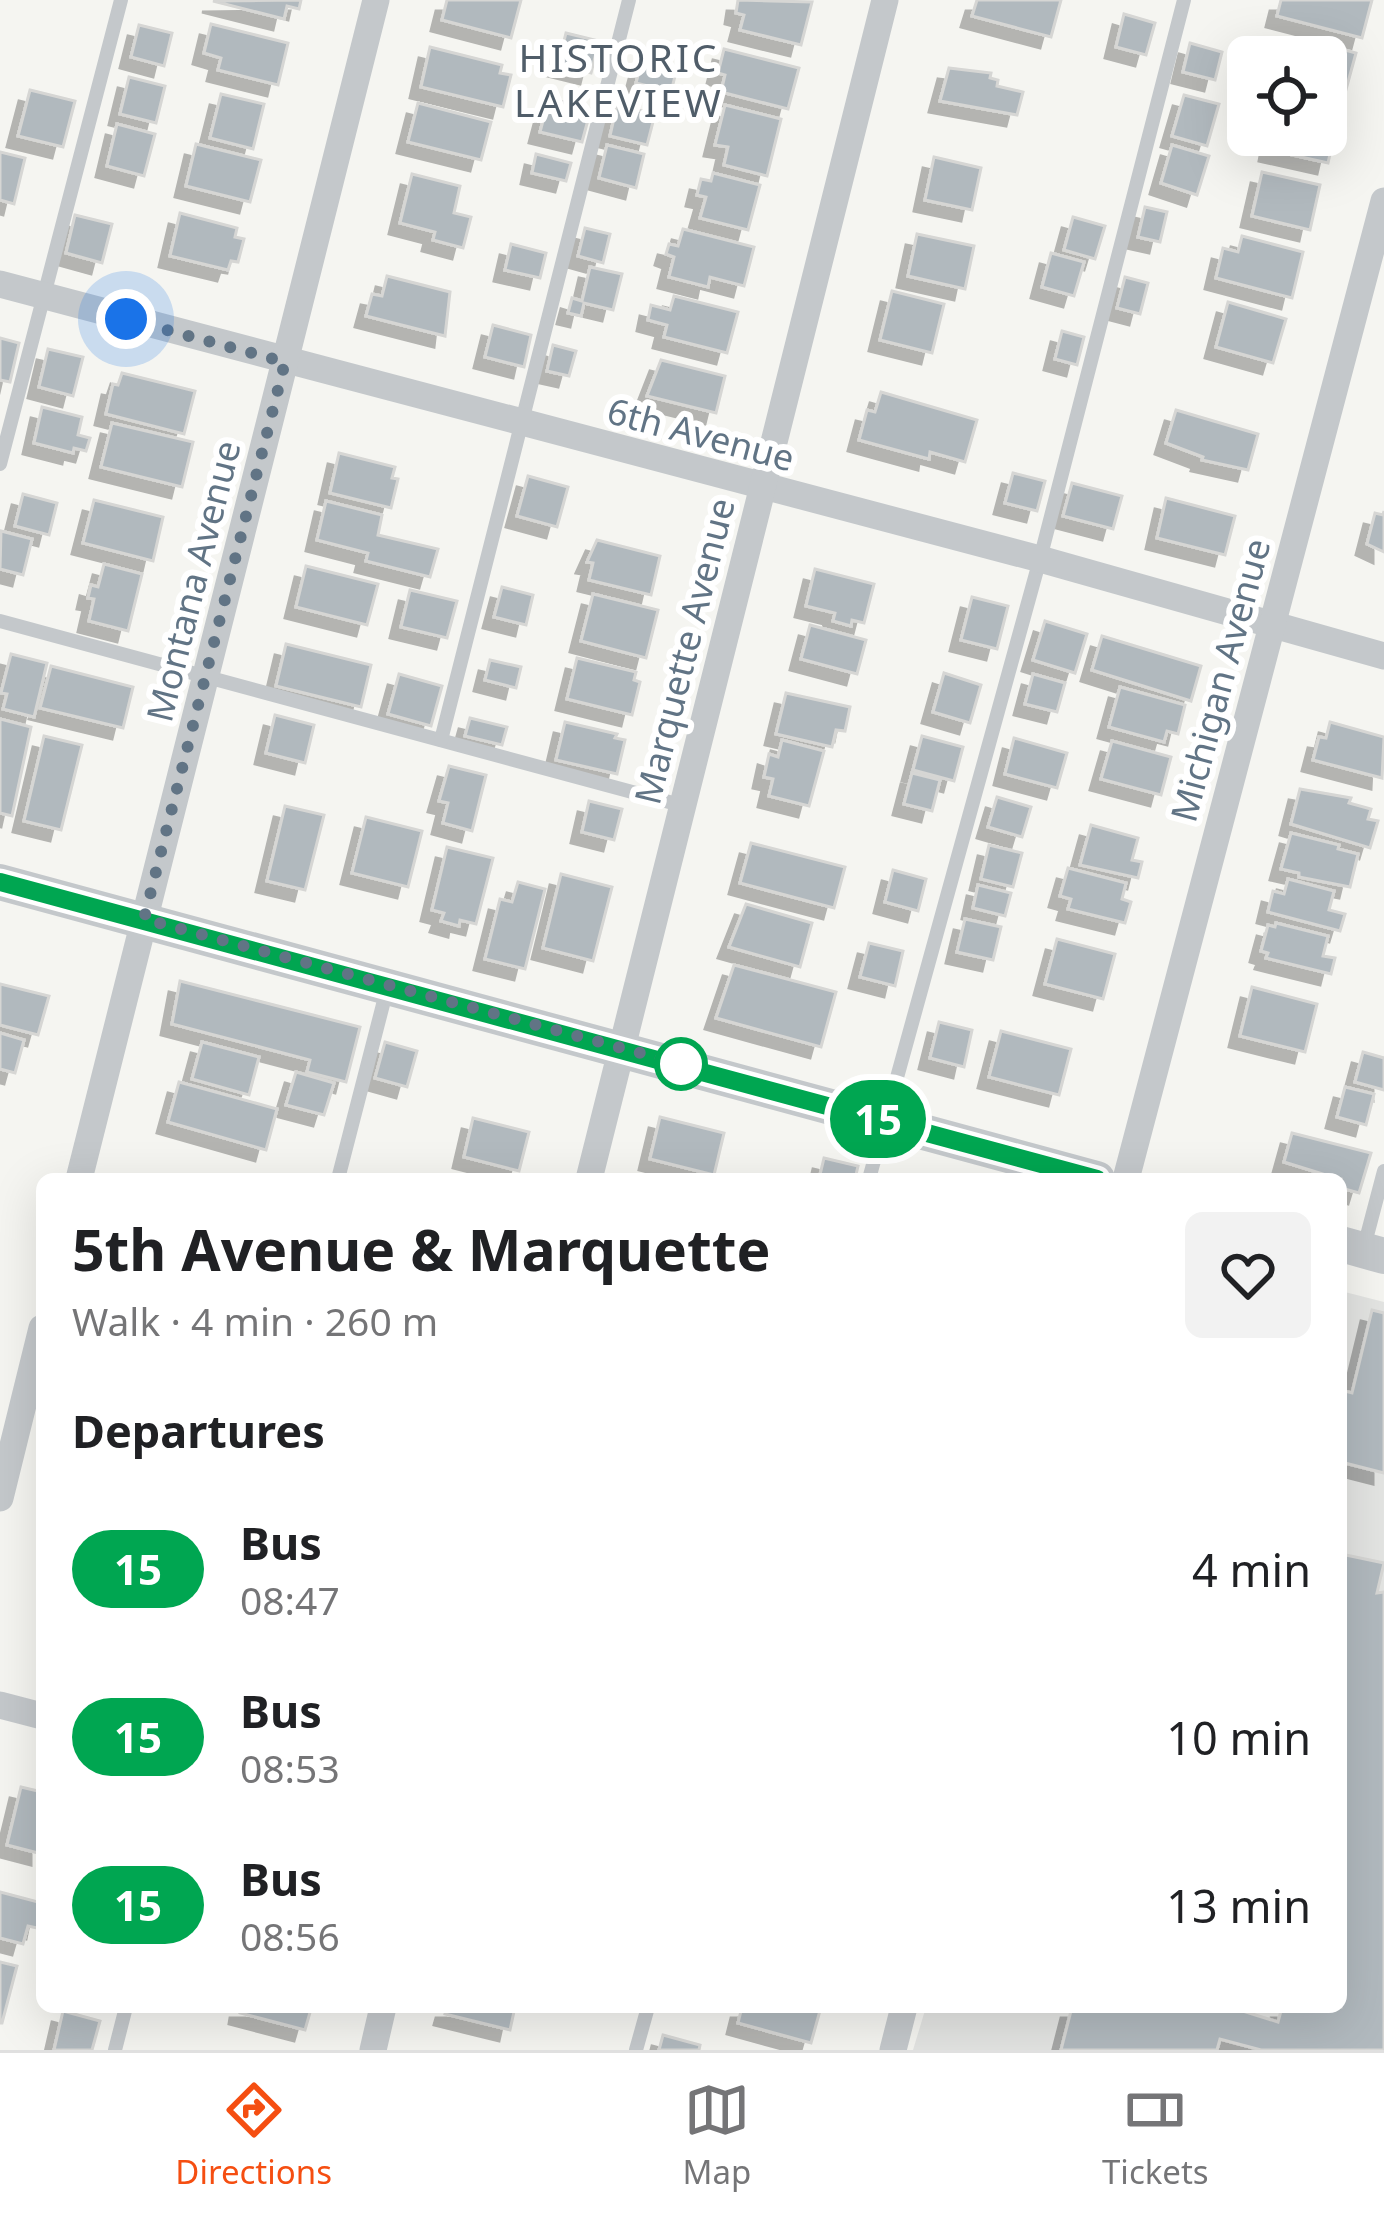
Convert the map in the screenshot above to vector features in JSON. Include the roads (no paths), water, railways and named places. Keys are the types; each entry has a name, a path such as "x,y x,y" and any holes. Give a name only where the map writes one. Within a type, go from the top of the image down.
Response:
{"street":[{"name":"Montana Avenue","path":"80,1173 376,0"},
{"name":"Marquette Avenue","path":"590,1173 885,0"},
{"name":"Michigan Avenue","path":"1128,1173 1384,201"},
{"name":"6th Avenue","path":"0,284 1040,559 1384,656"},
{"path":"0,882 1075,1173"},
{"path":"0,1498 36,1352"},
{"path":"0,1705 36,1714"},
{"path":"373,2050 382,2013"},
{"path":"893,2050 902,2013"}],"lane":[{"path":"0,464 121,0"},
{"path":"441,740 629,0"},
{"path":"871,1173 1040,559 1184,0"},
{"path":"0,621 684,806"},
{"path":"340,1173 388,984"},
{"path":"1363,1250 1384,1171"},
{"path":"116,2050 125,2013"},
{"path":"636,2050 646,2013"}],"district":[{"name":"HISTORIC LAKEVIEW","path":"619,78"}]}
